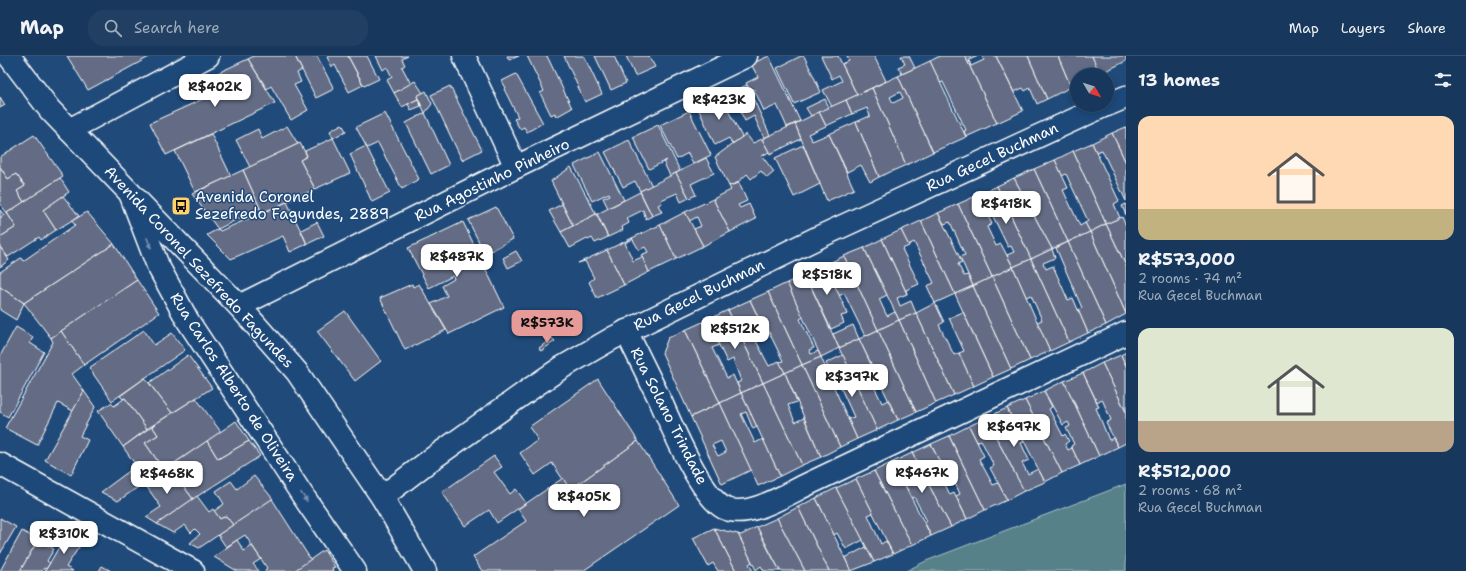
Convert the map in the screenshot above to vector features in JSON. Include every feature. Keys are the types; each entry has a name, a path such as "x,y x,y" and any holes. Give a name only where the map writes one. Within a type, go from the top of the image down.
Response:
{"street":[{"name":"Avenida Coronel Sezefredo Fagundes","path":"9,56 50,110 239,306 297,372 382,497 425,571"},
{"path":"69,130 208,56"},
{"path":"464,56 516,167"},
{"name":"Rua Agostinho Pinheiro","path":"239,306 516,167 746,56"},
{"name":"Rua Gecel Buchman","path":"1114,102 1126,97"},
{"name":"Rua Gecel Buchman","path":"382,497 429,461 561,368 626,331 819,237 1092,112"},
{"name":"Rua Carlos Alberto de Oliveira","path":"130,193 158,266 188,321 301,493 356,571"},
{"name":"Rua Solano Trindade","path":"626,331 692,468 710,494 724,508 742,511 762,506 797,490 1126,333"},
{"path":"0,464 193,571"}],"green space":[{"path":"1126,484 1126,571 906,571 926,561"}],"building":[{"path":"67,56 151,56 88,90"},
{"path":"254,56 295,56 302,70 297,73 301,82 294,85 308,110 291,120 271,86 267,89 248,59"},
{"path":"295,56 317,56 334,89 316,98"},
{"path":"348,56 363,85 349,92 335,65 332,67 327,57"},
{"path":"348,56 367,56 379,79 364,86"},
{"path":"376,56 408,56 402,59 405,65 402,67 411,84 394,93 387,80 392,77 387,67 383,70"},
{"path":"507,56 519,56 509,60"},
{"path":"527,56 547,56 572,108 556,117 555,113 551,115 540,93 544,91"},
{"path":"564,56 584,56 602,94 585,102"},
{"path":"595,56 614,56 626,83 611,90"},
{"path":"626,56 649,56 655,67 635,76"},
{"path":"769,56 800,121 787,127 777,105 764,111 754,89 750,91 746,83 758,77 751,64"},
{"path":"801,56 804,56 821,92 794,104 777,68"},
{"path":"821,56 838,56 857,95 832,107 823,90 842,81 839,75 832,79"},
{"path":"847,56 874,56 886,81 857,95 842,64 849,61"},
{"path":"901,56 909,56 915,68 902,74 898,67 905,64"},
{"path":"940,56 965,56 997,123 966,137 964,131 966,130 943,82 940,83 930,61"},
{"path":"965,56 978,56 969,60 971,66 984,60 982,56 996,56 1023,111 997,123"},
{"path":"996,56 1028,56 1047,99 1037,104 1030,88 1025,91 1023,88 1014,92"},
{"path":"1028,56 1058,56 1070,88 1047,99"},
{"path":"1058,56 1092,56 1097,68 1070,68 1070,85"},
{"path":"1092,56 1126,56 1126,61 1112,68 1097,68"},
{"path":"248,59 275,103 166,155 150,123 216,93 209,77"},
{"path":"930,61 966,137 933,152 898,76"},
{"path":"516,74 543,123 527,132 524,127 520,129 514,119 518,117 504,89 506,88 502,81"},
{"path":"898,76 933,152 906,165 872,88","holes":["900,92 903,98 893,103 890,97"]},
{"path":"415,81 423,93 417,96 418,99 402,107 394,93"},
{"path":"747,85 770,135 764,138 754,116 745,121 731,92"},
{"path":"450,86 482,150 462,160 431,95"},
{"path":"872,88 906,165 879,177 856,122 870,116 867,108 852,114 846,100"},
{"path":"426,91 432,104 425,113 417,96"},
{"path":"720,95 742,137 732,144 729,138 715,145 697,106"},
{"path":"0,97 5,105 0,108"},
{"path":"418,99 421,106 411,110 408,104"},
{"path":"825,99 829,108 811,116 806,108"},
{"path":"846,100 852,114 826,126 819,112"},
{"path":"689,111 711,155 693,164 688,153 677,159 660,125"},
{"path":"819,112 826,126 808,134 812,141 829,134 854,189 827,201 795,124"},
{"path":"385,113 419,179 402,189 378,143 367,148 356,127"},
{"path":"425,113 449,165 431,174 406,123"},
{"path":"856,122 879,177 870,182 861,165 847,172 829,134"},
{"path":"342,124 346,131 333,138 330,131"},
{"path":"795,124 801,139 770,154 762,139"},
{"path":"658,125 680,171 670,176 664,163 667,160 649,169 633,137"},
{"path":"287,126 298,144 250,167 236,140 258,129 262,139"},
{"path":"1126,127 1126,163 1112,133"},
{"path":"1112,133 1126,163 1126,201 1102,150 1096,152 1092,143"},
{"path":"211,134 231,176 195,192 175,151"},
{"path":"746,134 753,143 762,139 769,152 762,156 774,172 767,178 761,171 751,179 747,174 737,183 729,186 715,157"},
{"path":"34,135 63,176 24,202 17,191 25,186 16,174 8,179 0,167 0,157"},
{"path":"333,138 350,173 315,189 300,160 307,156 305,151"},
{"path":"629,140 652,186 640,191 635,181 623,187 605,152"},
{"path":"300,143 307,156 300,160 315,189 262,213 243,170"},
{"path":"1092,143 1119,201 1114,204 1120,218 1106,224 1073,151"},
{"path":"803,145 820,184 794,197 775,158"},
{"path":"366,146 390,193 372,202 350,154"},
{"path":"1073,151 1106,224 1090,232 1085,223 1088,221 1066,174 1062,176 1055,160"},
{"path":"600,152 624,200 608,208 603,198 610,195 609,193 592,201 574,165"},
{"path":"706,158 714,173 691,184 696,195 689,198 676,173"},
{"path":"1055,160 1068,188 1063,190 1080,226 1085,223 1090,232 1068,242 1034,169"},
{"path":"0,167 8,179 16,174 25,186 17,191 24,202 7,213 0,204"},
{"path":"571,167 596,214 573,226 551,181"},
{"path":"1034,169 1068,242 1052,249 1014,178"},
{"path":"243,170 260,208 218,229 192,194"},
{"path":"676,173 689,198 681,202 677,193 661,200 662,203 658,205 662,212 652,216 640,191"},
{"path":"60,178 69,192 43,210 56,230 41,240 39,237 8,257 0,247 0,237 16,227 7,213"},
{"path":"1014,178 1052,249 1031,259 997,186"},
{"path":"739,183 747,201 738,205 740,208 749,204 756,219 730,232 713,199 731,190 729,186"},
{"path":"997,186 1031,259 1013,267 1007,255 1014,252 1011,246 1008,247 987,204 983,206 978,195"},
{"path":"640,192 652,216 646,219 643,210 627,218 629,223 622,227 623,230 608,237 597,214"},
{"path":"978,195 992,224 987,227 996,246 1001,244 1013,267 992,277 958,204"},
{"path":"63,196 79,216 56,230 43,210"},
{"path":"713,199 730,232 703,246 694,229 701,226 697,217 689,221 685,212"},
{"path":"287,202 307,244 290,252 283,236 231,259 207,235 218,229 220,231"},
{"path":"562,204 573,226 561,232 549,211"},
{"path":"958,204 992,277 973,286 960,257 965,255 950,222 944,224 938,213"},
{"path":"1126,204 1126,215 1122,206"},
{"path":"496,207 513,239 485,254 468,220"},
{"path":"0,210 4,215 0,218"},
{"path":"87,212 114,244 24,303 0,287 0,272 21,258 23,261 75,225 72,221"},
{"path":"685,212 703,246 676,259 660,225"},
{"path":"7,213 16,227 0,237 0,218"},
{"path":"938,213 962,262 958,264 964,276 968,275 973,286 955,294 921,221"},
{"path":"596,214 608,237 595,243 592,238 587,239 570,248 561,232"},
{"path":"1122,217 1126,226 1126,266 1106,224"},
{"path":"921,221 955,294 935,303 927,286 934,283 914,242 908,245 901,230"},
{"path":"317,222 324,236 307,244 301,230"},
{"path":"463,222 504,307 449,334 431,304 447,296 442,286 454,279 453,276 429,288 408,248"},
{"path":"1106,224 1126,266 1126,314 1090,232"},
{"path":"660,225 676,259 649,272 641,255 648,252 645,247 639,250 632,238"},
{"path":"901,230 909,246 902,249 919,284 906,290 907,294 882,239"},
{"path":"1090,232 1126,314 1106,325 1068,242"},
{"path":"632,238 633,239 625,243 633,261 642,257 649,272 624,285 607,250"},
{"path":"882,239 907,294 897,298 900,306 911,301 916,313 899,320 864,248"},
{"path":"1068,242 1106,325 1088,333 1078,310 1082,308 1056,248"},
{"path":"114,244 137,280 51,338 24,303"},
{"path":"0,247 9,260 0,267"},
{"path":"864,248 887,295 879,299 887,316 895,312 899,320 878,330 844,256"},
{"path":"1052,249 1055,258 1043,263 1046,269 1053,266 1068,300 1073,298 1088,333 1069,342 1031,259"},
{"path":"607,250 624,285 597,298 589,282 594,278 585,261 578,263"},
{"path":"516,251 522,261 508,268 503,258"},
{"path":"844,256 878,330 865,336 844,293 839,296 825,265"},
{"path":"1031,259 1069,342 1050,351 1037,322 1042,320 1031,295 1026,297 1013,267"},
{"path":"825,265 848,314 841,316 844,323 831,329 805,274"},
{"path":"1013,267 1050,351 1030,360 992,277"},
{"path":"805,274 839,348 821,357 787,283"},
{"path":"992,277 1030,360 1011,369 973,286"},
{"path":"137,280 159,313 84,365 61,331"},
{"path":"787,283 803,317 800,319 814,348 809,350 811,354 818,351 821,357 802,365 768,292"},
{"path":"412,284 413,287 419,284 446,330 405,350 380,298"},
{"path":"973,286 1011,369 993,377 955,294"},
{"path":"0,287 24,303 16,320 0,310"},
{"path":"768,292 802,365 785,373 779,362 783,361 767,328 764,329 750,300"},
{"path":"750,300 765,332 754,337 769,366 779,361 785,373 763,383 728,310"},
{"path":"935,303 944,322 939,325 954,355 959,353 974,386 954,395 916,313"},
{"path":"728,310 763,383 741,393 737,383 741,381 733,359 727,362 707,320"},
{"path":"345,311 381,361 355,381 317,331"},
{"path":"963,312 993,377 974,386 959,353 964,351 949,318"},
{"path":"916,313 954,395 936,403 899,320"},
{"path":"707,320 719,345 712,348 727,378 733,375 741,393 720,403 685,330"},
{"path":"899,320 936,403 916,412 878,330"},
{"path":"853,325 859,339 839,348 833,334"},
{"path":"16,327 33,337 30,343 44,352 8,417 0,412 0,356"},
{"path":"144,330 154,345 172,333 185,350 112,401 89,368"},
{"path":"685,330 720,403 691,417 662,353 668,338"},
{"path":"878,330 916,412 898,420 859,339"},
{"path":"61,331 84,365 72,374 84,391 73,411 58,403 37,445 5,428 53,342 51,338"},
{"path":"552,338 555,341 541,351 539,348"},
{"path":"859,339 877,377 871,380 882,403 888,400 898,420 877,430 839,348"},
{"path":"1126,352 1126,366 1121,355"},
{"path":"188,355 212,388 172,413 149,383"},
{"path":"843,355 877,430 857,439 848,419 854,417 835,375 832,376 826,363"},
{"path":"1121,355 1126,366 1126,412 1102,363"},
{"path":"821,357 826,369 821,371 828,387 833,385 857,439 840,447 802,365"},
{"path":"1102,363 1126,412 1126,443 1118,447 1106,423 1111,420 1102,399 1097,402 1083,373"},
{"path":"802,365 840,447 821,457 785,373"},
{"path":"785,373 797,402 788,405 795,422 804,418 821,457 802,465 763,383"},
{"path":"1083,373 1099,407 1096,408 1109,440 1113,438 1118,447 1099,456 1064,381"},
{"path":"145,378 172,413 147,429 125,398 123,399 120,396"},
{"path":"598,379 638,441 570,490 552,463 535,475 520,453 538,440 529,427"},
{"path":"1064,381 1099,456 1080,465 1071,446 1074,444 1066,428 1070,426 1068,422 1063,425 1044,391"},
{"path":"763,383 802,465 780,476 741,393"},
{"path":"84,391 95,407 80,436 88,440 71,475 45,460"},
{"path":"1044,391 1052,407 1049,409 1063,436 1065,434 1069,441 1065,444 1068,450 1072,448 1080,465 1062,473 1025,400"},
{"path":"741,393 757,427 753,429 746,412 741,414 755,443 763,439 780,476 758,486 720,403"},
{"path":"125,398 147,429 123,447 98,411 111,403 114,406"},
{"path":"196,398 221,432 164,470 145,443 158,435 152,426"},
{"path":"1025,400 1062,473 1045,482 1007,408"},
{"path":"720,403 751,470 722,484 691,417","holes":["721,441 726,452 718,456 712,445"]},
{"path":"1007,408 1024,442 1021,443 1029,460 1022,463 1028,474 1038,469 1045,482 1024,491 986,418"},
{"path":"986,418 1024,491 1007,500 990,468 994,466 981,440 977,442 969,426"},
{"path":"236,421 249,441 218,459 207,441"},
{"path":"152,426 158,435 145,443 164,470 147,481 123,447"},
{"path":"969,426 984,456 979,459 993,485 998,483 1007,500 985,510 949,436"},
{"path":"949,436 985,510 967,519 956,496 960,494 949,470 944,472 931,444"},
{"path":"207,441 218,459 249,441 260,456 193,499 169,467"},
{"path":"638,441 679,505 583,571 482,571 473,557 526,521 518,509 563,478 570,490"},
{"path":"931,444 944,471 940,473 950,495 954,493 967,519 951,527 912,453"},
{"path":"912,453 951,527 931,536 925,523 927,521 914,497 912,498 893,462"},
{"path":"494,456 502,467 494,472 510,494 516,489 526,503 497,523 489,510 465,526 442,492"},
{"path":"893,462 931,536 912,545 874,471"},
{"path":"136,466 147,481 118,501 101,492"},
{"path":"169,467 193,499 157,524 146,517 161,507 144,483"},
{"path":"874,471 912,545 893,554 856,479"},
{"path":"254,476 273,499 233,525 226,516 220,519 214,511 224,504 216,491 231,481 237,489"},
{"path":"856,479 873,513 868,515 881,544 886,541 893,554 874,562 836,488"},
{"path":"836,488 863,540 846,549 837,533 834,535 816,498"},
{"path":"197,496 209,512 213,509 220,519 226,516 233,525 199,548 190,543 200,534 195,529 191,533 185,525 173,533 157,524"},
{"path":"816,498 851,571 829,571 798,507"},
{"path":"272,499 311,560 294,571 264,571 267,568 245,535 226,547 218,535"},
{"path":"798,507 829,571 805,571 777,518"},
{"path":"0,518 16,527 0,554"},
{"path":"777,518 805,571 780,571 757,527"},
{"path":"49,521 68,531 64,539 45,529"},
{"path":"757,527 780,571 764,571 761,566 756,570 738,534 741,535"},
{"path":"714,528 738,534 752,562 749,564 753,571 736,571"},
{"path":"714,528 736,571 718,571 713,563 708,566 693,538"},
{"path":"22,531 38,540 20,571 0,571"},
{"path":"66,535 81,544 66,567 73,571 45,571"},
{"path":"38,540 54,549 47,561 50,563 46,569 44,568 42,571 20,571"},
{"path":"237,540 244,551 252,546 261,559 253,564 259,571 237,571 214,557"},
{"path":"866,547 874,562 851,571 845,558"},
{"path":"324,550 335,567 332,568 333,571 294,571"},
{"path":"102,566 111,571 99,571"}],"place":[{"name":"Avenida Coronel Sezefredo Fagundes, 2889","path":"181,206"}]}
